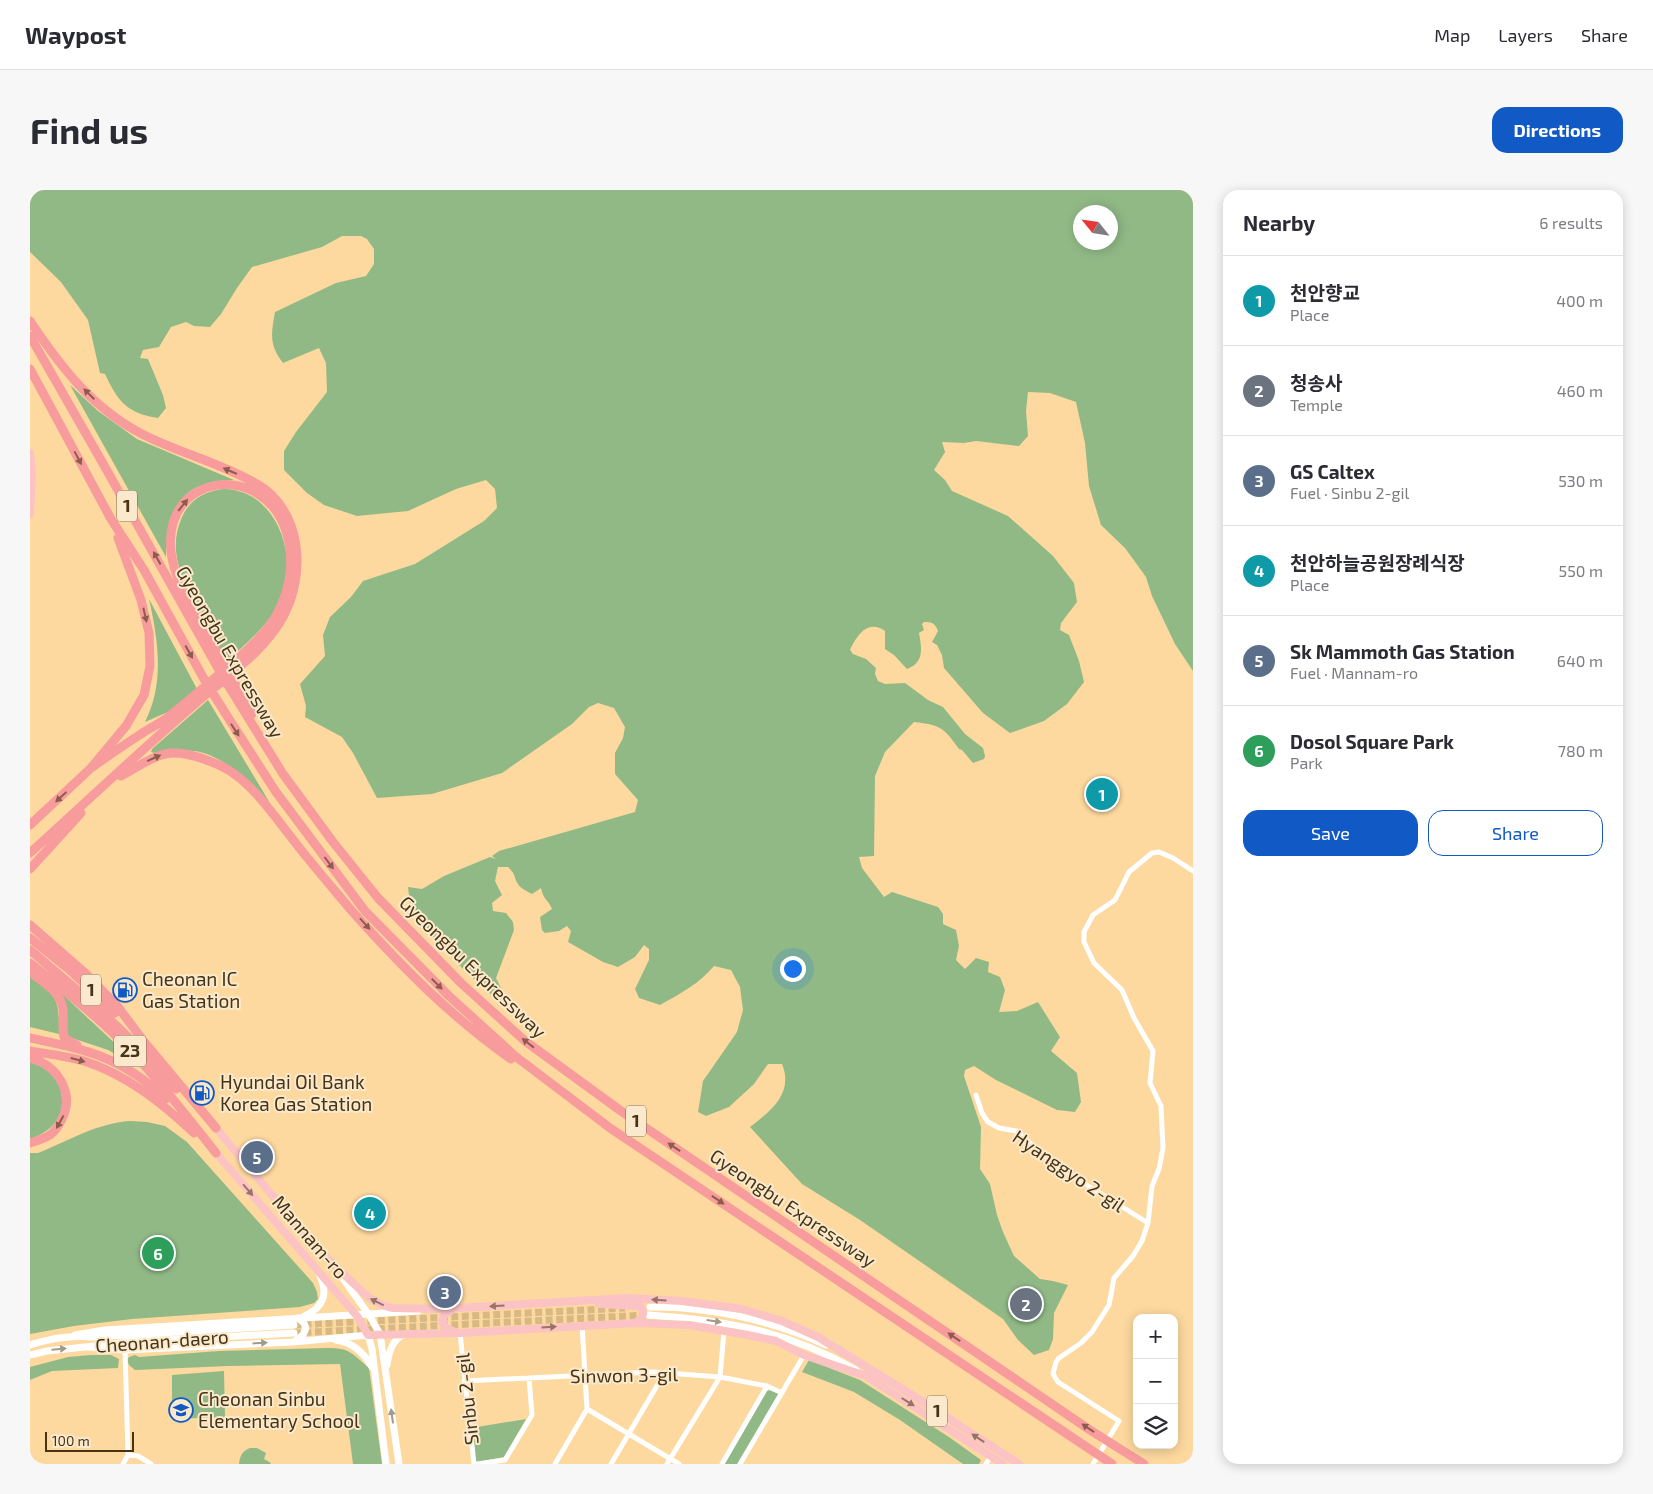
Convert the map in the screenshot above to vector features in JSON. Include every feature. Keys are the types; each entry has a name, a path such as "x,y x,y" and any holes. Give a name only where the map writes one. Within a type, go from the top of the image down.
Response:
{"highway":[{"path":"30,321 50,352 72,379 121,422 143,434 258,485 268,492 283,510 292,528 297,552 293,594 283,617 260,648 194,700 110,781 30,853"},
{"name":"Gyeongbu Expressway","path":"30,336 102,460 223,677 283,774 333,842 378,898 462,984 525,1042 621,1111 1090,1430 1144,1464"},
{"name":"Gyeongbu Expressway","path":"30,369 111,519 144,570 228,719 281,798 365,911 449,996 515,1056 610,1128 1112,1464"},
{"path":"240,662 280,609 288,586 290,553 283,525 267,501 258,494 241,486 221,484 199,491 180,507 170,536 173,561 180,584 242,695 283,774"},
{"path":"30,825 91,768 134,715 144,694 150,666 149,633 142,600 111,519"},
{"path":"91,768 194,700"},
{"path":"30,869 110,781 165,754 183,755 210,761 236,776 260,798 352,910 392,955 437,999 489,1044 610,1128"},
{"path":"31,925 101,989 118,1007 145,1043"},
{"name":"1","path":"32,939 109,1006 145,1043 216,1128"},
{"name":"Mannam-ro","path":"30,950 123,1032 176,1089 216,1128"},
{"name":"Mannam-ro","path":"30,963 82,1004 132,1053 164,1088 216,1153"},
{"path":"30,972 54,991 60,999 63,1007 63,1033 66,1039 122,1065 156,1088 216,1153"},
{"path":"30,1038 85,1050 105,1057"},
{"path":"30,1051 78,1060 120,1076 164,1106 216,1153"},
{"path":"30,1058 43,1063 51,1069 64,1086 66,1093 66,1110 58,1127 49,1136 30,1143"}],"main road":[{"path":"30,453 32,479 30,514"},
{"name":"Mannam-ro","path":"216,1128 306,1236 334,1265 380,1334"},
{"name":"Mannam-ro","path":"216,1153 357,1316 368,1335 375,1372 386,1464"},
{"path":"334,1265 368,1297 382,1305 392,1308 442,1309"},
{"path":"298,1318 315,1310 323,1300 324,1288 317,1270"},
{"name":"1","path":"442,1309 636,1298 682,1301 742,1309 803,1329 854,1358 1019,1464"},
{"path":"550,1303 640,1306 644,1312 639,1321 633,1324"},
{"path":"456,1308 445,1314 442,1323 449,1330 460,1333"},
{"path":"75,1335 105,1330 357,1316 442,1309"},
{"path":"854,1358 818,1341 752,1320 709,1312 649,1311 716,1321 771,1333 829,1355 866,1376"},
{"path":"292,1342 301,1337 306,1328 304,1322 298,1318"},
{"name":"1","path":"368,1335 460,1333 633,1324 689,1325 776,1341 804,1355 866,1376 1003,1464"},
{"name":"Cheonan-daero","path":"30,1345 75,1335 94,1336 294,1329 127,1342 47,1350 30,1355"},
{"path":"386,1372 392,1347 398,1337 405,1333"},
{"path":"380,1334 399,1464"},
{"path":"90,1347 125,1350 292,1342 368,1335"},
{"path":"322,1339 350,1344 363,1355 375,1372"}],"street":[{"path":"1093,1464 1119,1421 1058,1382 1053,1374 1059,1358 1090,1335 1106,1309 1114,1278 1133,1256 1142,1241 1148,1223 1152,1186 1159,1169 1163,1148 1161,1106 1150,1082 1154,1051 1134,1018 1122,990 1094,963 1083,937 1093,915 1115,900 1126,876 1146,856 1159,852 1173,858 1193,871"},
{"name":"Hyanggyo 2-gil","path":"976,1096 982,1113 988,1122 999,1128 1016,1131 1058,1167 1148,1223"},
{"path":"555,1464 587,1410 582,1326"},
{"path":"667,1464 720,1377 724,1331"},
{"name":"Sinbu 2-gil","path":"460,1333 464,1381 476,1464"},
{"path":"122,1464 128,1454 125,1350"},
{"path":"740,1464 804,1355"},
{"path":"611,1464 664,1372"},
{"name":"Sinwon 3-gil","path":"464,1381 664,1372 720,1377 767,1386 782,1393"},
{"path":"476,1464 505,1460 532,1415 529,1378"},
{"path":"722,1464 767,1386"},
{"path":"587,1410 679,1464"},
{"path":"128,1454 138,1456 151,1464"},
{"path":"986,1464 991,1456"}],"green space":[{"path":"30,190 1193,190 1193,671 1175,644 1152,596 1146,577 1125,548 1101,525 1089,486 1085,443 1076,402 1050,393 1028,392 1026,411 1028,436 1019,446 976,441 964,443 942,442 945,452 934,470 945,480 952,491 1008,516 1053,556 1074,583 1077,602 1061,623 1060,630 1069,635 1079,661 1084,682 1067,704 1044,721 1010,733 983,713 944,668 942,655 937,645 932,642 938,631 931,623 924,622 922,624 924,630 919,633 921,655 913,666 907,669 894,655 885,649 885,631 879,628 873,627 864,630 850,650 853,654 866,659 876,668 875,674 878,681 885,684 905,683 928,700 943,707 965,734 983,748 985,756 984,759 973,763 941,729 936,726 914,722 885,752 875,776 874,856 859,857 862,868 884,897 892,892 938,907 943,914 943,924 956,930 959,946 956,960 965,969 976,958 989,962 988,972 1000,977 1005,990 999,1012 1017,1011 1038,1002 1060,1037 1051,1051 1077,1073 1081,1102 1075,1112 1057,1110 996,1080 974,1066 965,1070 964,1076 981,1127 980,1169 990,1184 997,1215 1014,1256 1040,1279 1068,1285 1054,1313 1053,1339 1049,1350 1034,1355 1018,1340 1003,1319 860,1220 802,1184 750,1127 773,1108 783,1092 785,1074 782,1064 768,1064 754,1084 729,1107 706,1116 698,1112 703,1081 737,1032 743,1010 740,987 731,970 714,966 696,983 660,1005 639,998 635,989 649,960 649,949 644,945 635,957 618,967 603,962 568,942 571,931 567,926 559,931 545,933 542,930 540,917 552,909 541,888 532,894 519,886 514,874 508,867 498,867 495,881 502,895 492,903 493,911 506,913 513,922 514,930 496,978 515,1016 463,969 411,913 408,887 422,889 444,876 490,857 496,859 492,856 499,851 635,812 638,800 615,774 615,753 623,738 625,727 614,708 598,703 589,707 572,724 502,773 432,794 377,798 353,753 342,737 305,717 306,706 300,684 325,656 323,635 330,617 351,597 363,581 415,564 484,521 497,508 495,489 486,480 456,489 408,511 357,516 324,505 307,493 284,470 284,451 327,392 326,363 319,348 283,363 275,351 272,339 275,312 336,283 366,276 374,264 374,249 367,239 361,236 342,236 322,247 252,267 221,314 210,327 194,326 186,322 171,327 159,347 143,350 140,358 148,359 163,395 166,408 158,418 138,413 124,404 114,392 105,374 100,373 88,320 61,282 30,252"},
{"path":"70,385 98,411 137,439 234,480 216,481 201,485 180,500 169,525 166,557"},
{"path":"224,489 243,493 259,502 272,516 281,533 286,551 287,571 284,590 272,615 254,636 227,661 189,591 179,567 176,543 182,517 189,505 204,494"},
{"path":"149,599 197,689 177,708 145,722 155,692 158,661"},
{"path":"208,700 270,803 236,771 225,763 204,753 194,751 151,752 152,749"},
{"path":"30,976 55,1000 59,1034 30,1027"},
{"path":"59,991 135,1062 135,1065 108,1050 69,1037 64,1002"},
{"path":"30,1060 55,1077 59,1085 62,1101 56,1122 45,1132 30,1139"},
{"path":"130,1121 165,1126 187,1142 313,1283 318,1299 314,1303 300,1307 132,1319 74,1326 30,1334 30,1153 38,1153 106,1125"},
{"path":"326,1348 346,1350 369,1368 382,1464 353,1464 340,1364 135,1370 129,1365 127,1360 135,1355 139,1357 219,1351"},
{"path":"111,1355 119,1359 118,1368 52,1371 30,1380 30,1367 68,1357"},
{"path":"809,1360 860,1380 949,1437 981,1460 979,1464 963,1464 900,1420 854,1392 802,1372"},
{"path":"224,1371 225,1417 172,1419 172,1375"},
{"path":"770,1390 779,1394 739,1464 724,1464 767,1391"},
{"path":"526,1419 504,1457 475,1461 471,1428"},
{"path":"250,1448 257,1448 266,1453 264,1459 271,1463 239,1464 242,1454"}],"tunnel":[{"path":"294,1325 625,1308"},
{"path":"294,1333 648,1315"}],"place":[{"name":"천안향교","path":"1102,794"},
{"name":"Cheonan IC Gas Station","path":"125,990"},
{"name":"Hyundai Oil Bank Korea Gas Station","path":"202,1093"},
{"name":"Sk Mammoth Gas Station","path":"257,1157"},
{"name":"천안하늘공원장례식장","path":"370,1213"},
{"name":"Dosol Square Park","path":"158,1253"},
{"name":"GS Caltex","path":"445,1292"},
{"name":"청송사","path":"1026,1304"},
{"name":"Cheonan Sinbu Elementary School","path":"181,1410"}]}
